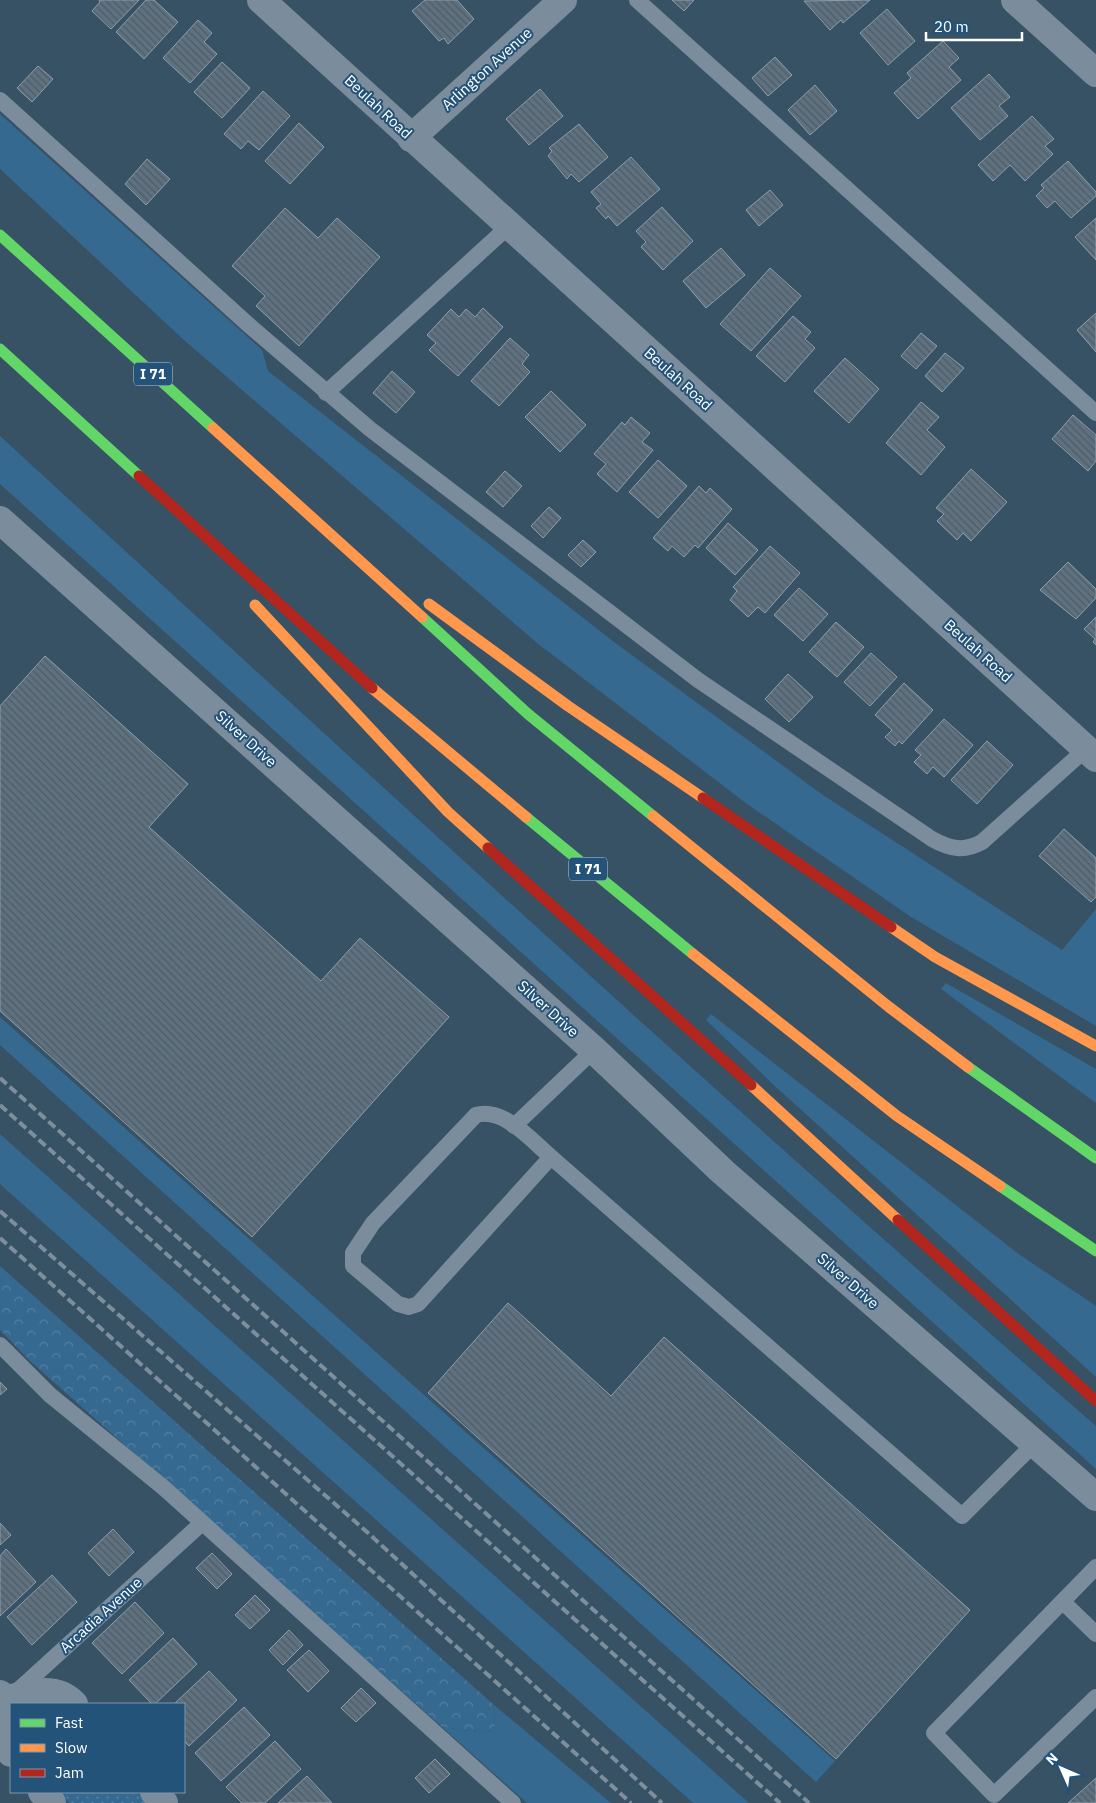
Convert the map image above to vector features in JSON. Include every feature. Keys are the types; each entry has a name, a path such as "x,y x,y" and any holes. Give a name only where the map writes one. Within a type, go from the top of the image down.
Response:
{"highway":[{"name":"I 71","path":"0,235 528,714 888,1007 959,1061 1096,1158"},
{"name":"I 71","path":"0,349 346,666 651,921 897,1116 1096,1251"},
{"path":"110,450 212,558"},
{"path":"306,512 568,706 935,957 1096,1046"},
{"path":"246,595 448,812 790,1119 1096,1401"}],"street":[{"name":"Beulah Road","path":"261,0 1091,753"},
{"name":"Arlington Avenue","path":"411,138 563,0"},
{"path":"1015,0 1096,73"},
{"name":"Silver Drive","path":"0,520 594,1050 723,1172 1096,1497"},
{"path":"10,1751 0,1734 3,1700 44,1690 69,1699 73,1703"},
{"path":"43,1793 52,1803"},
{"path":"155,1793 164,1803"}],"lane":[{"path":"637,0 1096,413"},
{"path":"0,100 326,393 377,435 698,680 942,845 962,849 982,842 1091,753"},
{"path":"326,393 509,226"},
{"path":"514,1126 594,1050"},
{"path":"550,1157 418,1304 409,1308 398,1304 352,1266 353,1253 373,1223 476,1115 483,1113 493,1115 514,1126 550,1157 962,1516 1035,1443"},
{"path":"0,1345 50,1395 202,1523 513,1803"},
{"name":"Arcadia Avenue","path":"3,1700 202,1523"},
{"path":"1096,1568 934,1733 994,1795 1096,1697"},
{"path":"1063,1602 1096,1634"}],"green space":[{"path":"0,114 262,350 268,371 614,642 823,795 1062,950 1096,909 1096,1026 911,917 747,804 537,643 185,341 0,169"},
{"path":"0,436 682,1059 1096,1426 1096,1469 0,484"},
{"path":"946,983 1096,1069 1096,1103 941,989"},
{"path":"711,1014 1020,1255 1096,1306 1096,1377 776,1087 706,1020"},
{"path":"0,1017 835,1761 816,1782 0,1045"},
{"path":"0,1134 749,1803 693,1803 0,1184"},
{"path":"0,1266 493,1704 495,1726 486,1733 442,1727 30,1361 0,1330"},
{"path":"493,1704 611,1803 527,1803 442,1727 486,1733 495,1726"},
{"path":"60,1793 138,1793 147,1803 69,1803"}],"building":[{"path":"99,0 139,0 111,29 92,11 100,2"},
{"path":"146,0 154,0 178,22 144,59 116,32"},
{"path":"425,0 457,0 474,19 448,44 444,38 439,41 412,11"},
{"path":"672,0 694,0 684,11"},
{"path":"870,0 843,23 841,20 830,30 804,1"},
{"path":"887,9 915,41 888,65 860,33"},
{"path":"198,20 212,33 204,42 217,54 190,83 163,58"},
{"path":"943,41 959,58 949,67 961,80 918,119 894,93 911,78 907,73"},
{"path":"775,57 792,75 768,96 752,78"},
{"path":"222,62 250,88 222,118 194,92"},
{"path":"38,66 53,79 32,102 17,88"},
{"path":"989,74 1010,97 999,106 1008,116 980,140 951,108"},
{"path":"815,85 837,111 810,135 788,110"},
{"path":"540,89 563,116 529,145 506,119"},
{"path":"263,91 290,116 259,150 248,141 241,149 224,134"},
{"path":"1032,116 1054,139 1045,146 1053,154 1025,181 1010,165 993,181 978,165"},
{"path":"299,123 324,147 290,184 265,161"},
{"path":"579,124 608,157 579,182 571,174 567,179 548,156 552,151 549,148"},
{"path":"631,157 660,189 617,226 608,216 606,219 596,208 601,204 591,192"},
{"path":"147,159 170,179 146,205 125,184"},
{"path":"1068,161 1096,192 1096,196 1071,218 1055,201 1047,208 1036,196 1044,188 1041,185"},
{"path":"770,190 783,205 759,226 746,210"},
{"path":"662,207 693,241 663,270 641,247 646,242 636,231"},
{"path":"285,208 318,238 337,218 380,257 299,346 256,306 265,296 232,266"},
{"path":"1096,218 1096,260 1075,237"},
{"path":"721,248 745,275 706,308 683,281"},
{"path":"770,268 801,296 751,351 720,324"},
{"path":"483,308 503,327 458,376 429,350 436,343 427,335 451,309 459,317 466,309 475,317"},
{"path":"1096,313 1096,352 1077,330"},
{"path":"793,316 811,332 805,339 815,348 785,382 756,356"},
{"path":"921,333 937,346 916,369 901,356"},
{"path":"510,338 529,355 522,364 530,372 499,406 471,381"},
{"path":"945,353 964,368 942,392 925,376"},
{"path":"845,358 879,389 849,423 814,391"},
{"path":"392,371 415,392 396,413 373,393"},
{"path":"551,391 586,425 560,452 525,417"},
{"path":"921,402 939,417 927,430 945,447 921,475 886,443"},
{"path":"1073,415 1096,435 1096,461 1088,471 1052,439"},
{"path":"631,417 650,433 642,442 653,450 617,492 597,474 606,464 594,454 622,422 625,425"},
{"path":"658,460 687,486 658,518 629,492"},
{"path":"971,469 1007,502 971,541 963,533 957,540 937,521 944,514 936,508"},
{"path":"505,471 522,486 503,507 486,492"},
{"path":"699,486 706,493 710,488 732,509 698,548 695,545 684,557 672,546 668,551 653,538"},
{"path":"549,507 561,518 543,538 531,526"},
{"path":"728,523 758,550 735,575 706,548"},
{"path":"583,540 596,552 581,567 568,555"},
{"path":"770,546 800,573 765,613 758,607 748,617 730,600 737,591 733,587"},
{"path":"1068,562 1096,589 1096,598 1076,619 1040,590"},
{"path":"799,588 828,614 803,641 774,615"},
{"path":"1096,617 1096,645 1093,642 1095,639 1084,629"},
{"path":"836,622 864,647 837,677 809,652"},
{"path":"871,653 897,677 870,706 844,682"},
{"path":"45,656 188,784 149,827 321,981 360,938 449,1017 252,1237 0,1011 0,706"},
{"path":"788,674 813,697 789,722 765,699"},
{"path":"904,683 933,710 902,744 899,741 895,746 885,737 892,730 875,715"},
{"path":"944,719 973,745 944,777 933,767 927,774 914,762 921,755 915,750"},
{"path":"987,741 1013,765 977,804 951,780"},
{"path":"1064,829 1096,858 1096,897 1091,902 1039,856"},
{"path":"508,1303 611,1396 664,1337 970,1610 836,1759 428,1393"},
{"path":"0,1382 7,1389 0,1395"},
{"path":"0,1523 11,1535 0,1545"},
{"path":"113,1529 134,1552 109,1576 88,1553"},
{"path":"6,1549 36,1582 0,1616 0,1556"},
{"path":"212,1553 232,1574 217,1589 196,1568"},
{"path":"52,1575 77,1602 32,1645 7,1617"},
{"path":"255,1595 270,1610 250,1629 235,1615"},
{"path":"135,1602 164,1633 122,1674 92,1643"},
{"path":"289,1630 303,1645 283,1665 269,1650"},
{"path":"173,1638 197,1664 156,1703 151,1703 129,1680"},
{"path":"309,1650 329,1671 308,1692 287,1670"},
{"path":"209,1671 237,1700 189,1746 185,1742 185,1703 175,1703"},
{"path":"361,1688 376,1703 356,1722 341,1708"},
{"path":"244,1707 270,1735 221,1781 195,1753"},
{"path":"275,1741 301,1769 265,1803 242,1803 226,1787"},
{"path":"435,1759 450,1774 429,1793 415,1778"},
{"path":"307,1776 332,1803 278,1803"},
{"path":"1096,1778 1096,1803 1068,1803"}],"railway":[{"path":"0,1078 809,1803"},
{"path":"0,1105 780,1803"},
{"path":"0,1211 367,1532 662,1803"},
{"path":"0,1238 631,1803"}],"traffic: fast":[{"path":"0,235 213,428"},
{"path":"0,349 139,476"},
{"path":"422,617 528,714 653,816"},
{"path":"526,817 693,954"},
{"path":"968,1067 1096,1158"},
{"path":"1000,1186 1096,1251"}],"traffic: slow":[{"path":"213,428 422,617"},
{"path":"429,604 568,706 703,798"},
{"path":"255,605 448,812 488,848"},
{"path":"372,688 526,817"},
{"path":"653,816 889,1007 968,1067"},
{"path":"891,927 935,957 1096,1046"},
{"path":"693,954 897,1116 1000,1186"},
{"path":"751,1085 898,1220"}],"traffic: jam":[{"path":"139,476 372,688"},
{"path":"703,798 891,927"},
{"path":"488,848 751,1085"},
{"path":"898,1220 1096,1401"}]}
